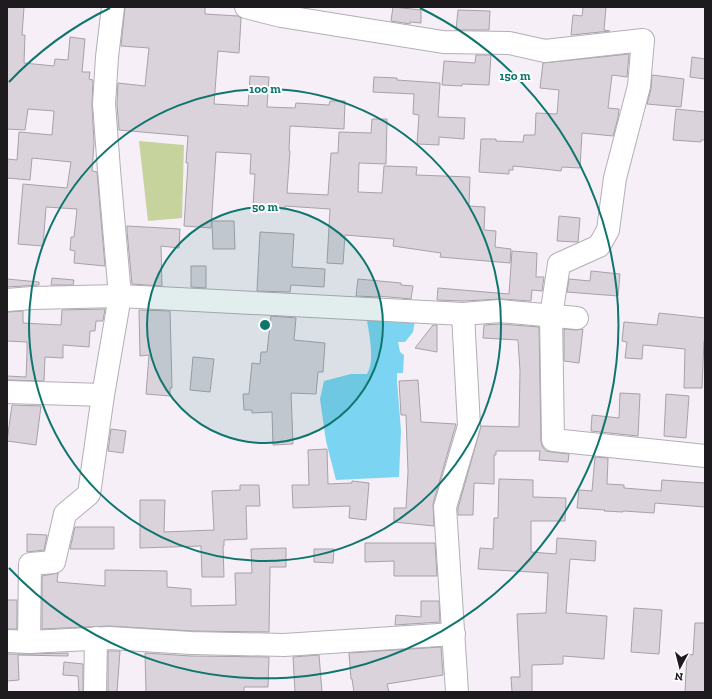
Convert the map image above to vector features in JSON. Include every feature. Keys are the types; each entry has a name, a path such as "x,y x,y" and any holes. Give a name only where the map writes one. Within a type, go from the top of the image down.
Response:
{"street":[{"path":"29,642 30,564 54,562 65,514 89,494 103,395 120,296 108,170 104,104 107,57 113,7"},
{"path":"246,7 281,16 443,42 509,43 545,51 644,40 639,86 615,178 608,230 598,246 559,264 551,316 553,440 705,456"},
{"path":"7,300 120,296 463,314 500,312 577,318"},
{"path":"457,692 446,507 469,426 463,314"},
{"path":"7,392 103,395"},
{"path":"7,641 29,642 109,638 191,643 284,644 454,634"},
{"path":"95,692 96,638"}],"green space":[{"path":"139,141 184,145 182,218 148,221"}],"water":[{"path":"366,314 415,321 413,332 405,342 398,342 400,352 404,355 403,373 397,373 401,431 399,477 336,480 326,441 320,399 324,381 351,374 367,374 370,368 371,353"}],"building":[{"path":"7,7 24,7 22,35 25,35 24,63 54,66 55,59 68,60 70,37 85,39 82,72 90,72 89,79 93,80 92,105 94,143 92,171 97,172 105,266 74,263 75,251 70,250 71,237 74,237 77,209 46,207 43,246 18,244 23,184 67,188 71,162 32,158 30,180 7,178 7,159 17,160 19,132 52,135 54,111 28,109 25,130 7,129"},
{"path":"125,7 205,7 205,14 238,16 241,18 239,53 218,51 214,104 248,106 250,76 269,77 267,107 295,108 296,103 329,105 330,101 345,101 344,129 290,126 287,193 328,195 331,153 338,153 339,132 371,133 372,119 387,119 386,164 359,163 358,192 382,193 384,166 417,167 416,175 470,177 469,206 485,207 484,230 496,231 495,247 511,249 510,263 440,257 441,253 393,246 394,239 345,235 343,264 327,263 330,209 285,206 285,208 253,206 255,174 250,174 251,154 216,152 211,228 184,226 188,136 119,130 117,104 118,83 145,86 149,48 121,46"},
{"path":"393,7 421,10 421,23 410,22 410,24 391,21"},
{"path":"583,7 606,7 604,30 610,31 571,35 573,15 582,16"},
{"path":"458,10 490,11 489,30 456,30"},
{"path":"629,54 627,77 612,75 608,108 619,109 613,136 582,133 580,168 562,167 561,171 513,166 513,170 509,170 509,174 479,172 481,139 523,142 524,135 535,135 536,113 557,114 559,90 540,88 543,63"},
{"path":"476,55 491,55 489,85 442,85 444,61 475,63"},
{"path":"692,57 705,59 705,79 690,77"},
{"path":"652,75 684,79 681,107 647,104 651,89"},
{"path":"374,77 440,83 438,117 465,118 464,139 439,137 439,145 417,144 419,115 413,114 414,94 373,92"},
{"path":"676,109 705,112 705,140 701,140 701,142 673,140"},
{"path":"559,216 580,218 578,242 557,241"},
{"path":"212,221 234,221 235,249 213,249"},
{"path":"127,226 180,229 179,248 161,246 162,286 132,284"},
{"path":"260,232 294,234 292,267 325,269 324,287 291,285 290,292 257,291"},
{"path":"512,251 537,253 536,277 544,277 542,291 532,290 531,301 501,299 463,301 437,300 438,288 509,294"},
{"path":"191,266 206,266 206,288 191,287"},
{"path":"591,271 620,274 618,296 567,292 569,279 590,281"},
{"path":"52,278 74,280 73,285 51,285"},
{"path":"7,279 39,282 39,285 7,287"},
{"path":"358,279 401,283 401,285 413,286 411,299 356,296"},
{"path":"105,309 103,321 96,321 95,331 90,331 89,347 63,345 63,358 45,357 44,381 7,380 7,376 26,377 27,342 7,341 7,312 23,311 23,323 61,325 62,310"},
{"path":"139,310 170,311 172,388 170,388 170,396 146,394 149,355 140,356"},
{"path":"659,313 705,318 702,388 684,388 685,349 643,345 642,359 625,358 627,342 622,341 624,322 657,325"},
{"path":"271,316 296,318 294,340 325,343 323,372 318,372 316,394 291,393 293,444 273,445 272,412 252,413 252,410 244,410 243,394 249,394 252,363 260,364 261,352 267,352"},
{"path":"500,324 539,327 542,446 546,451 569,454 568,462 539,460 540,451 496,451 496,455 494,455 494,484 474,483 473,515 458,515 458,508 481,426 519,427 520,371 518,340 483,338 484,325"},
{"path":"433,325 437,325 437,352 415,348"},
{"path":"564,329 583,329 579,363 564,361"},
{"path":"193,357 214,359 210,392 190,390"},
{"path":"418,380 421,422 456,424 433,504 434,526 394,522 394,508 406,508 408,472 406,415 401,415 399,381"},
{"path":"620,393 640,394 638,436 591,431 592,415 619,418"},
{"path":"666,394 689,396 686,438 664,436"},
{"path":"12,405 41,406 36,445 7,441"},
{"path":"111,429 126,431 123,453 108,451"},
{"path":"327,449 328,484 352,483 352,481 369,483 366,520 349,518 350,506 293,508 292,485 309,485 308,450"},
{"path":"595,457 608,458 607,484 624,485 624,488 661,491 662,480 705,483 705,507 655,503 654,513 604,511 605,510 577,508 579,490 592,491"},
{"path":"499,479 533,480 533,497 566,498 565,521 531,521 531,552 556,554 557,538 596,541 595,561 570,559 566,613 607,616 604,659 563,656 563,664 532,665 532,692 512,692 511,677 520,677 517,614 546,613 548,573 478,569 480,548 493,549 494,518 498,518"},
{"path":"240,485 259,485 260,506 246,506 247,539 224,540 224,577 202,577 201,546 140,548 140,500 165,500 164,532 214,530 212,491 240,490"},
{"path":"75,527 114,527 114,549 70,549"},
{"path":"27,534 47,535 44,550 27,552"},
{"path":"365,543 435,543 437,576 394,576 394,561 365,562"},
{"path":"286,548 286,567 270,567 269,632 192,631 110,626 42,629 42,576 58,573 57,582 105,586 105,570 167,571 167,587 191,589 191,606 236,605 235,573 252,573 251,549"},
{"path":"314,549 334,549 333,563 314,562"},
{"path":"7,600 17,600 17,629 7,629"},
{"path":"421,601 439,601 440,622 395,625 396,615 421,617"},
{"path":"634,608 662,610 659,654 631,652"},
{"path":"695,623 705,623 705,692 685,692 687,654 693,655"},
{"path":"441,647 443,675 387,684 389,692 354,692 351,679 349,653"},
{"path":"108,651 120,651 117,692 108,692"},
{"path":"68,653 68,656 18,655 19,680 7,681 7,654"},
{"path":"145,653 191,656 269,657 268,687 244,687 244,692 146,692"},
{"path":"319,655 322,692 295,692 293,657"},
{"path":"64,662 83,664 83,692 79,692 78,676 63,675"}]}
